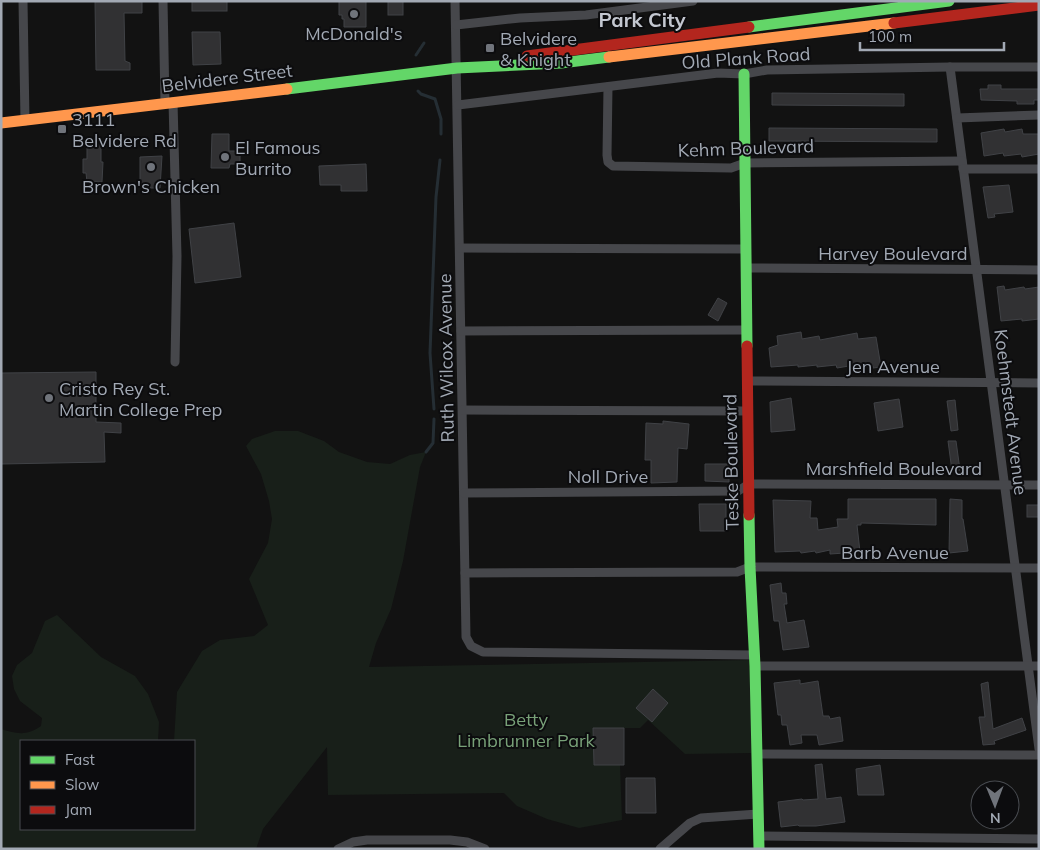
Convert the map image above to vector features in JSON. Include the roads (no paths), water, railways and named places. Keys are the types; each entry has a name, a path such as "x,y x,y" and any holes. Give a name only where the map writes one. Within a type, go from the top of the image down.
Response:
{"main road":[{"path":"457,68 554,52 949,1"},
{"path":"457,68 560,63 1039,5"},
{"name":"Belvidere Street","path":"1,124 457,68"},
{"name":"Teske Boulevard","path":"744,74 750,567 755,660 759,849"}],"street":[{"path":"23,1 25,120"},
{"path":"164,1 177,256 175,362"},
{"name":"Ruth Wilcox Avenue","path":"455,1 466,637 471,646 483,652 755,660"},
{"path":"456,25 520,18 586,15 693,1"},
{"name":"Koehmstedt Avenue","path":"950,67 1039,749"},
{"name":"Old Plank Road","path":"458,105 718,73 744,74 767,70 1039,67"},
{"name":"Kehm Boulevard","path":"608,87 607,155 608,162 613,166 731,168 745,163 963,165 1039,169"},
{"path":"957,118 1039,115"},
{"path":"460,248 746,249"},
{"name":"Harvey Boulevard","path":"746,268 1039,270"},
{"path":"461,331 747,330"},
{"name":"Jen Avenue","path":"748,382 1039,382"},
{"path":"463,410 748,411"},
{"name":"Marshfield Boulevard","path":"749,484 1039,485"},
{"name":"Noll Drive","path":"464,493 738,491 749,484"},
{"name":"Barb Avenue","path":"465,573 737,572 750,567 1039,568"},
{"path":"755,660 1039,666"},
{"path":"756,754 1039,756"},
{"path":"660,849 690,822 701,818 758,814"},
{"path":"759,836 1039,839"},
{"path":"338,849 353,842 367,840 450,840 467,842 485,849"}],"waterway":[{"path":"416,55 424,43"},
{"path":"418,91 435,99 441,119 441,134"},
{"path":"434,409 430,353 436,197 440,160"},
{"path":"426,452 433,443 434,419"}],"place":[{"name":"McDonald's","path":"354,14"},
{"name":"Belvidere & Knight","path":"490,48"},
{"name":"3111 Belvidere Rd","path":"62,129"},
{"name":"El Famous Burrito","path":"225,157"},
{"name":"Brown's Chicken","path":"151,167"},
{"name":"Cristo Rey St. Martin College Prep","path":"49,398"}],"district":[{"name":"Park City","path":"642,19"}],"park label":[{"name":"Betty Limbrunner Park","path":"526,730"}]}
